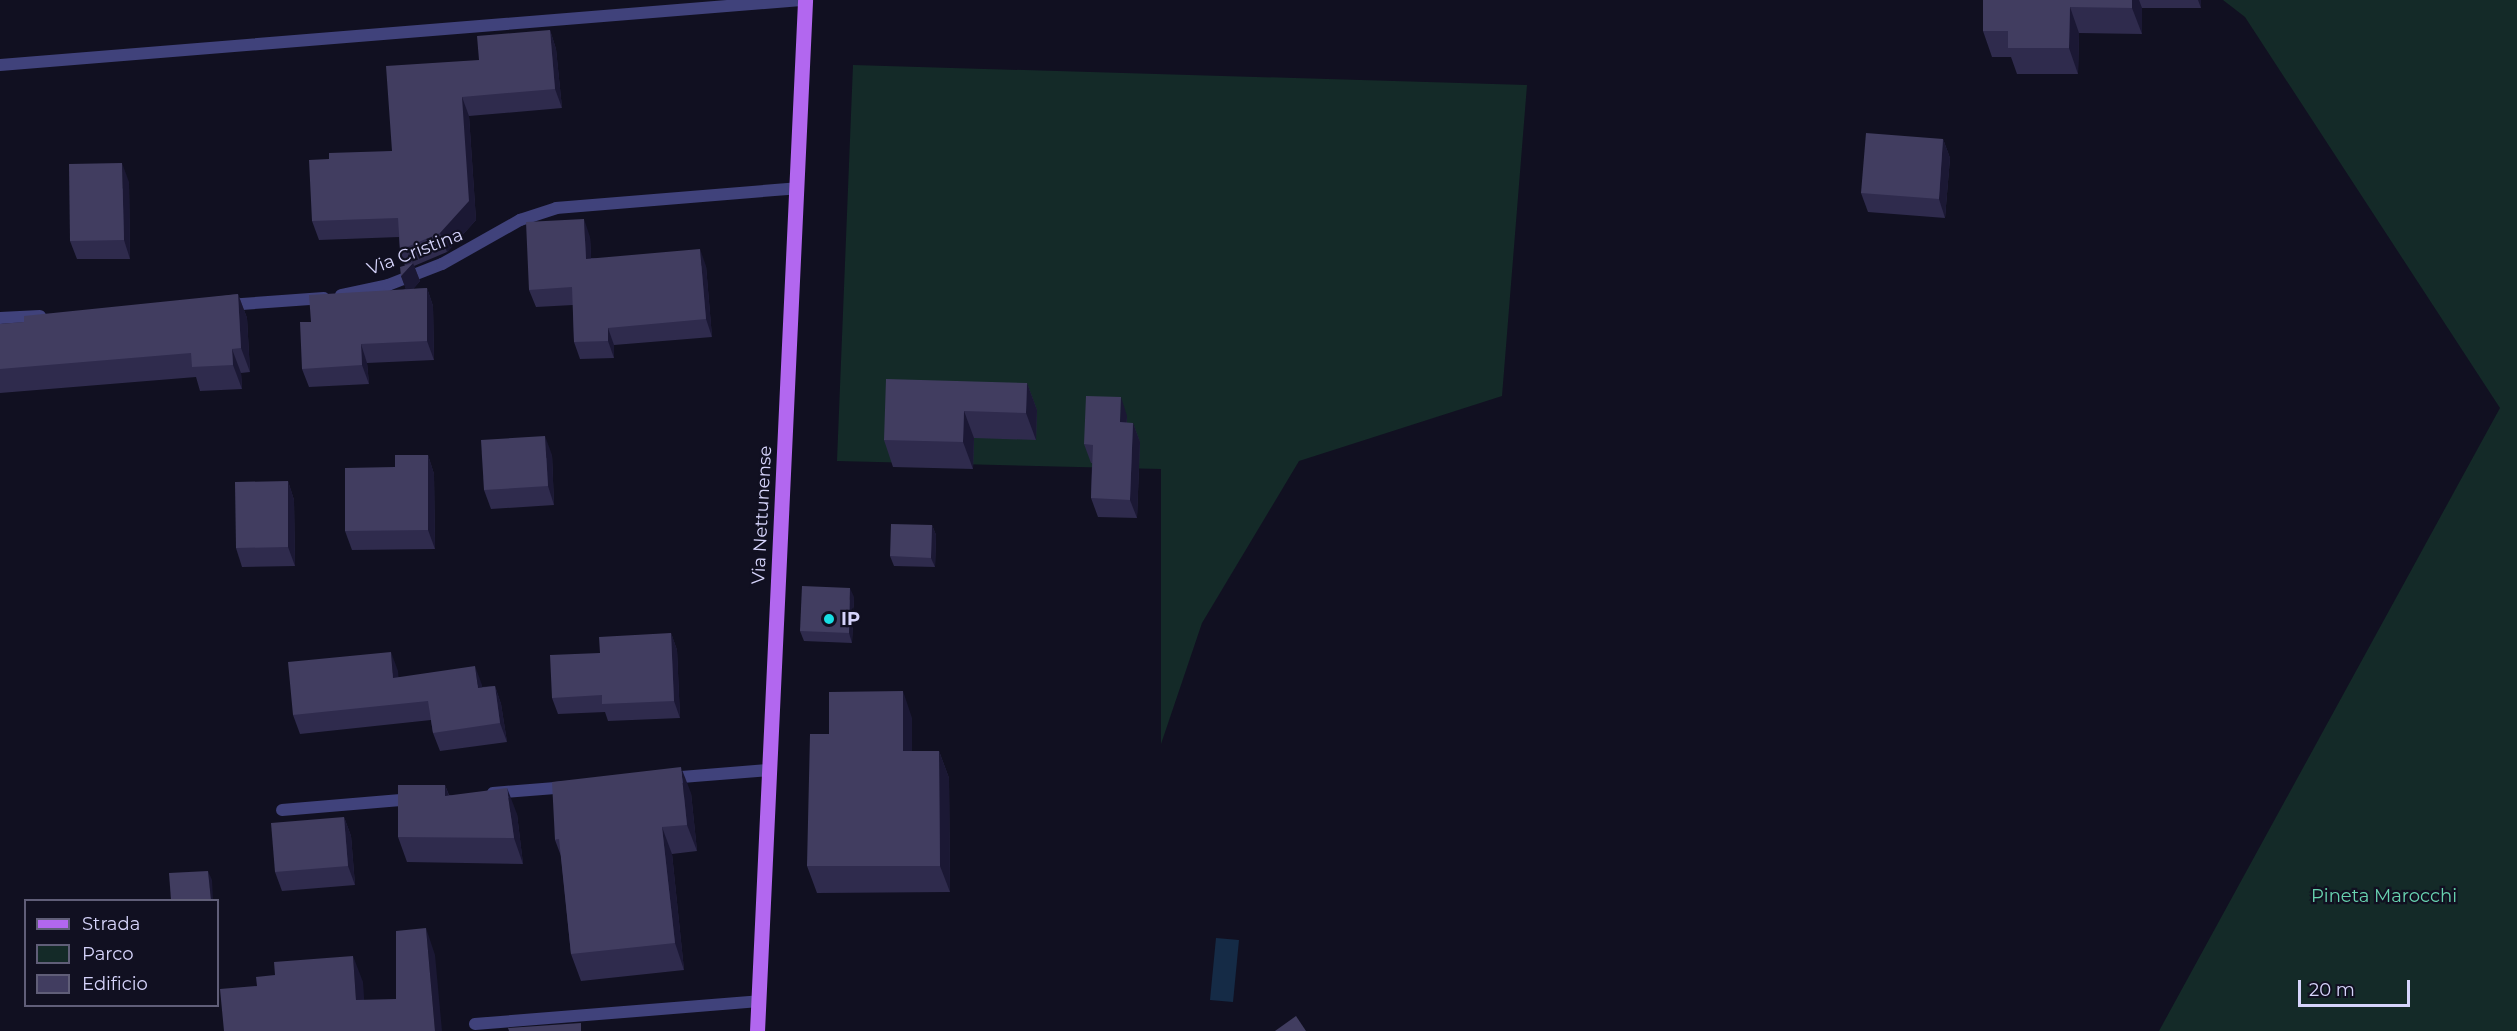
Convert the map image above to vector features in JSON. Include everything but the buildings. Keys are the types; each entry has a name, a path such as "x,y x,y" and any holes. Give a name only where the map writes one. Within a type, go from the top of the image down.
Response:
{"main road":[{"name":"Via Nettunense","path":"757,1031 797,188 803,0"}],"street":[{"path":"0,65 803,0"},
{"name":"Via Cristina","path":"212,306 329,298 388,285 457,258 520,220 565,206 797,188"},
{"path":"0,318 59,314"},
{"path":"651,780 770,770"},
{"path":"484,793 579,786"},
{"path":"282,810 425,798"},
{"path":"475,1024 759,1001"}],"green space":[{"name":"Pineta Marocchi","path":"2223,0 2517,0 2517,1031 2159,1031 2500,408 2245,17"},
{"path":"853,65 1527,85 1502,396 1299,461 1202,623 1161,744 1161,469 837,461"}],"water":[{"path":"1216,938 1239,940 1233,1002 1210,1000"}],"place":[{"name":"IP","path":"829,619"}]}
